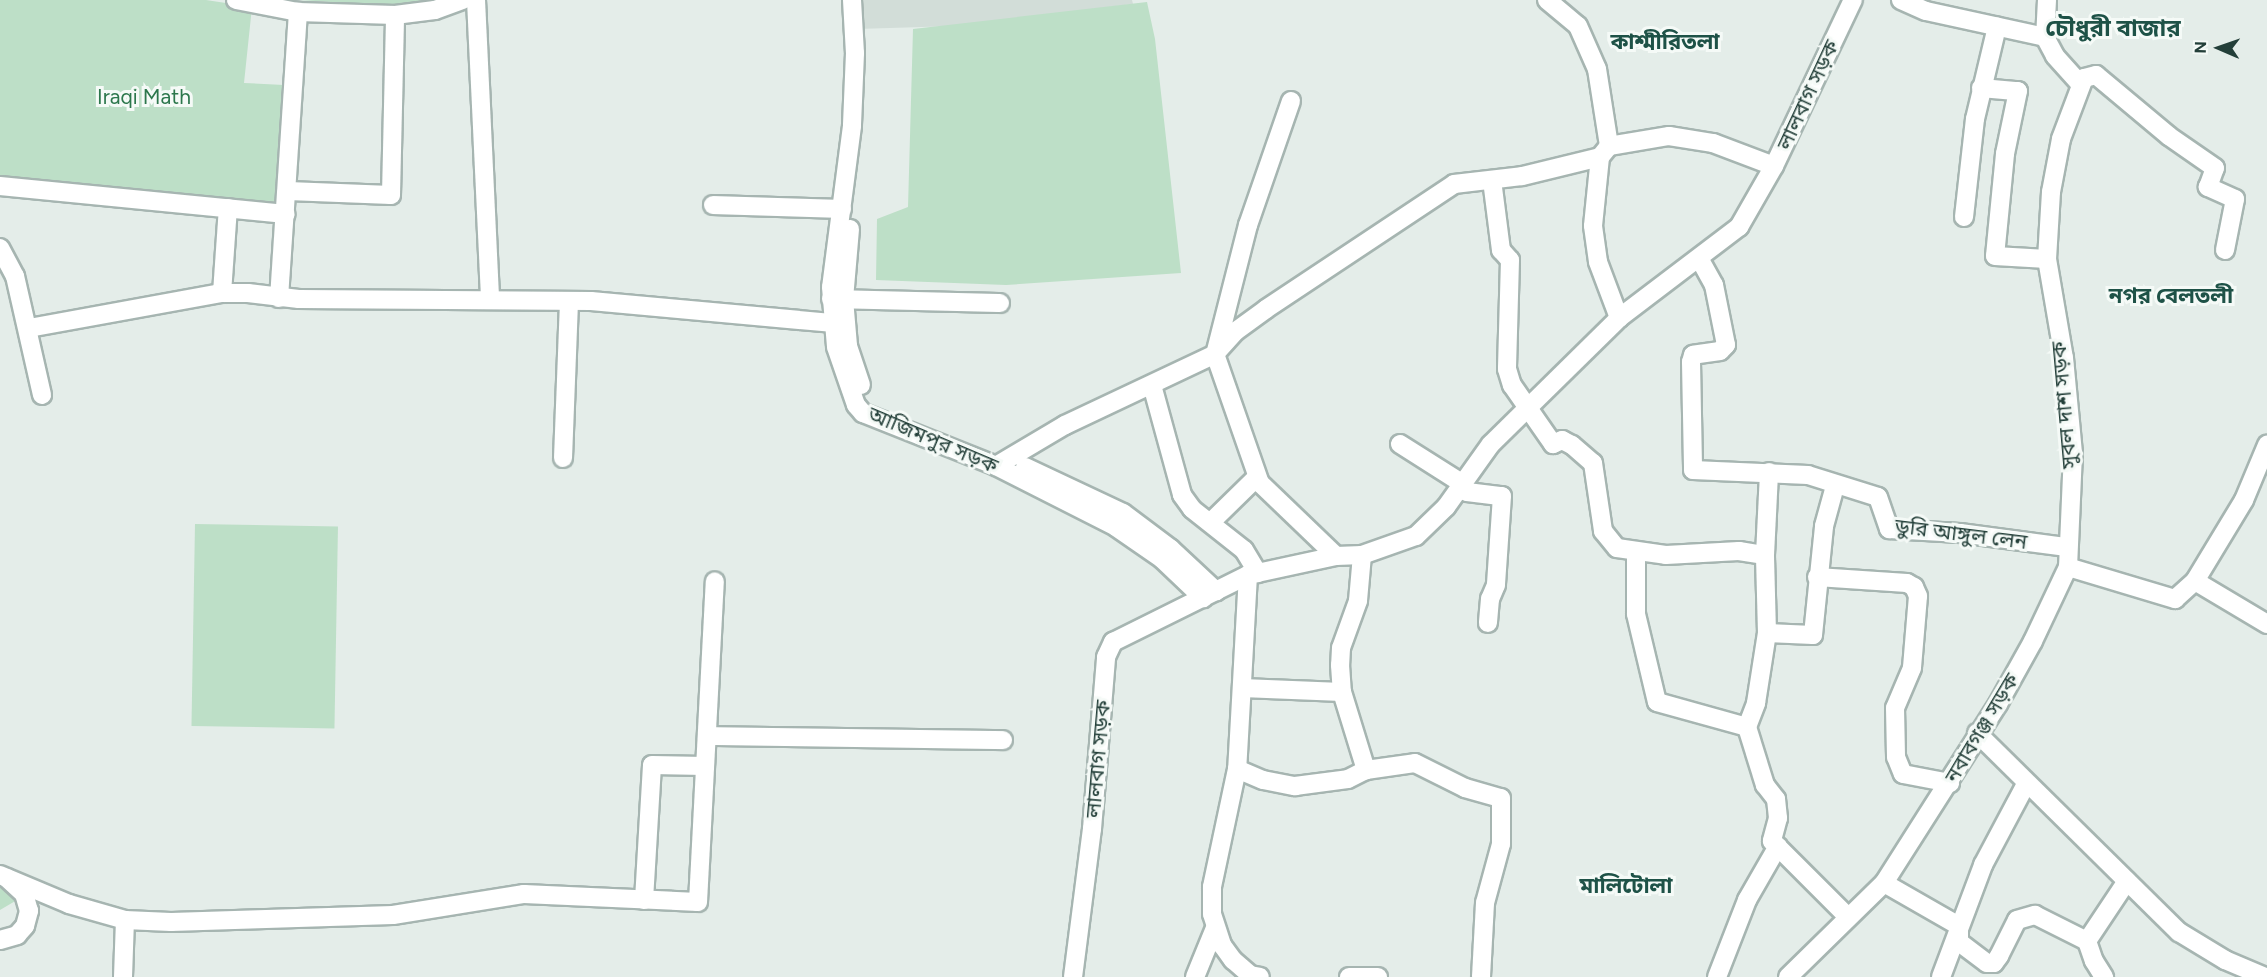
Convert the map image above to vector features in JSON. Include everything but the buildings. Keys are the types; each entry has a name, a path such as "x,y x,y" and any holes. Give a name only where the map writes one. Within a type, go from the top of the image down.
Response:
{"street":[{"path":"237,0 298,12 395,15 435,10 462,0"},
{"path":"476,0 490,298"},
{"name":"আজিমপুর সড়ক","path":"852,0 855,41 852,126 842,209 838,299 848,346 863,398 1001,462 1116,527 1209,595"},
{"name":"আজিমপুর সড়ক","path":"862,0 865,52 859,165 834,322 840,363 863,413 1001,462"},
{"path":"1547,0 1578,26 1590,46 1605,152 1593,226 1598,261 1618,318"},
{"name":"লালবাগ সড়ক","path":"1073,977 1092,829 1106,657 1113,642 1125,633 1253,574 1336,556 1362,555 1416,536 1446,507 1491,444 1527,411 1618,318 1739,227 1774,166 1853,0"},
{"path":"1900,0 1926,11 2045,37"},
{"path":"2047,0 2045,37 2055,56 2079,83 2090,74 2096,75 2169,136 2215,168 2208,187 2235,199 2225,250"},
{"path":"279,298 288,191 298,12"},
{"path":"288,191 391,195 395,15"},
{"path":"1964,218 1981,87 1997,27"},
{"name":"সুবল দাশ সড়ক","path":"2068,567 2067,547 2073,453 2064,357 2048,259 2050,192 2061,139 2079,83"},
{"path":"1981,87 2018,91 2005,154 1995,256 2048,259"},
{"path":"1291,101 1248,225 1215,354 1257,477 1286,511 1336,556"},
{"name":"লালবাগ সড়ক","path":"1215,354 1236,331 1266,309 1454,184 1492,180 1669,136 1713,143 1774,166"},
{"path":"1492,180 1501,250 1510,260 1507,369 1527,411 1553,444 1562,440 1572,445 1593,463 1603,531 1617,548 1636,553 1715,555 1739,551 1765,555"},
{"path":"0,186 286,214"},
{"path":"713,205 842,209"},
{"path":"222,293 228,208"},
{"path":"0,248 8,279 29,328 42,394"},
{"name":"ডুরি আঙ্গুল লেন","path":"1699,258 1714,285 1726,345 1720,351 1693,355 1691,362 1692,468 1808,475 1835,486 1878,497 1889,529 1960,532 2067,547"},
{"path":"29,328 222,293 279,298 490,298 569,301 834,322"},
{"path":"838,299 1000,303"},
{"path":"563,458 569,301"},
{"path":"1001,462 1065,425 1152,386 1215,354"},
{"path":"1152,386 1182,495 1192,509 1244,550 1253,574 1237,769 1212,887 1215,928 1233,960 1250,975 1260,977"},
{"path":"1400,444 1463,484 1467,492 1502,496 1496,585 1490,599 1488,623"},
{"path":"2068,567 2175,599 2195,581 2244,500 2267,444"},
{"path":"1769,472 1765,555 1767,633 1756,703 1747,727 1765,785 1776,799 1778,818 1772,841 1848,916"},
{"path":"1211,522 1257,477"},
{"path":"1767,633 1814,635 1817,577 1824,526 1835,486"},
{"path":"1636,553 1636,614 1657,702 1676,711 1747,727"},
{"path":"1362,555 1358,601 1341,648 1342,692 1366,770"},
{"name":"নবাবগঞ্জ সড়ক","path":"1788,977 1884,883 1950,783 1977,733 2033,642 2068,567"},
{"path":"1817,577 1907,583 1914,588 1918,596 1912,668 1895,708 1896,757 1903,774 1950,783"},
{"path":"3,876 69,903 125,920 393,915 524,894 698,902 715,580"},
{"path":"2195,581 2265,618"},
{"path":"1242,688 1342,692"},
{"path":"1977,733 2026,784 2179,932 2225,960 2265,977"},
{"path":"707,736 1003,740"},
{"path":"1237,769 1263,780 1295,786 1348,778 1366,770 1415,763 1465,788 1501,798 1501,844 1485,903 1481,977"},
{"path":"644,900 652,765 705,766"},
{"path":"1941,977 1983,865 2026,784"},
{"path":"1716,977 1747,900 1778,846"},
{"path":"0,940 16,935 25,926 29,911 24,894 3,876"},
{"path":"2088,941 2127,881"},
{"path":"1884,883 1959,926"},
{"path":"1959,926 1959,942 1987,963 1994,963 2017,920 2035,915 2088,941 2100,974 2104,977"},
{"path":"123,977 125,920"},
{"path":"1195,977 1215,928"},
{"path":"1349,977 1378,977"}],"shaded area":[{"path":"852,0 1132,0 1133,4 955,26 857,29"}],"green space":[{"name":"Iraqi Math","path":"0,0 206,0 252,7 244,83 284,85 281,207 0,178"},
{"path":"299,0 437,0 395,6"},
{"path":"1147,2 1155,39 1181,273 1006,285 876,280 877,219 908,207 913,29"},
{"path":"195,524 338,526 334,728 191,726"},
{"path":"0,882 7,885 17,900 0,910"}],"district":[{"name":"চৌধুরী বাজার","path":"2113,28"},
{"name":"কাশ্মীরিতলা","path":"1665,42"},
{"name":"নগর বেলতলী","path":"2171,296"},
{"name":"মালিটোলা","path":"1626,886"}]}
